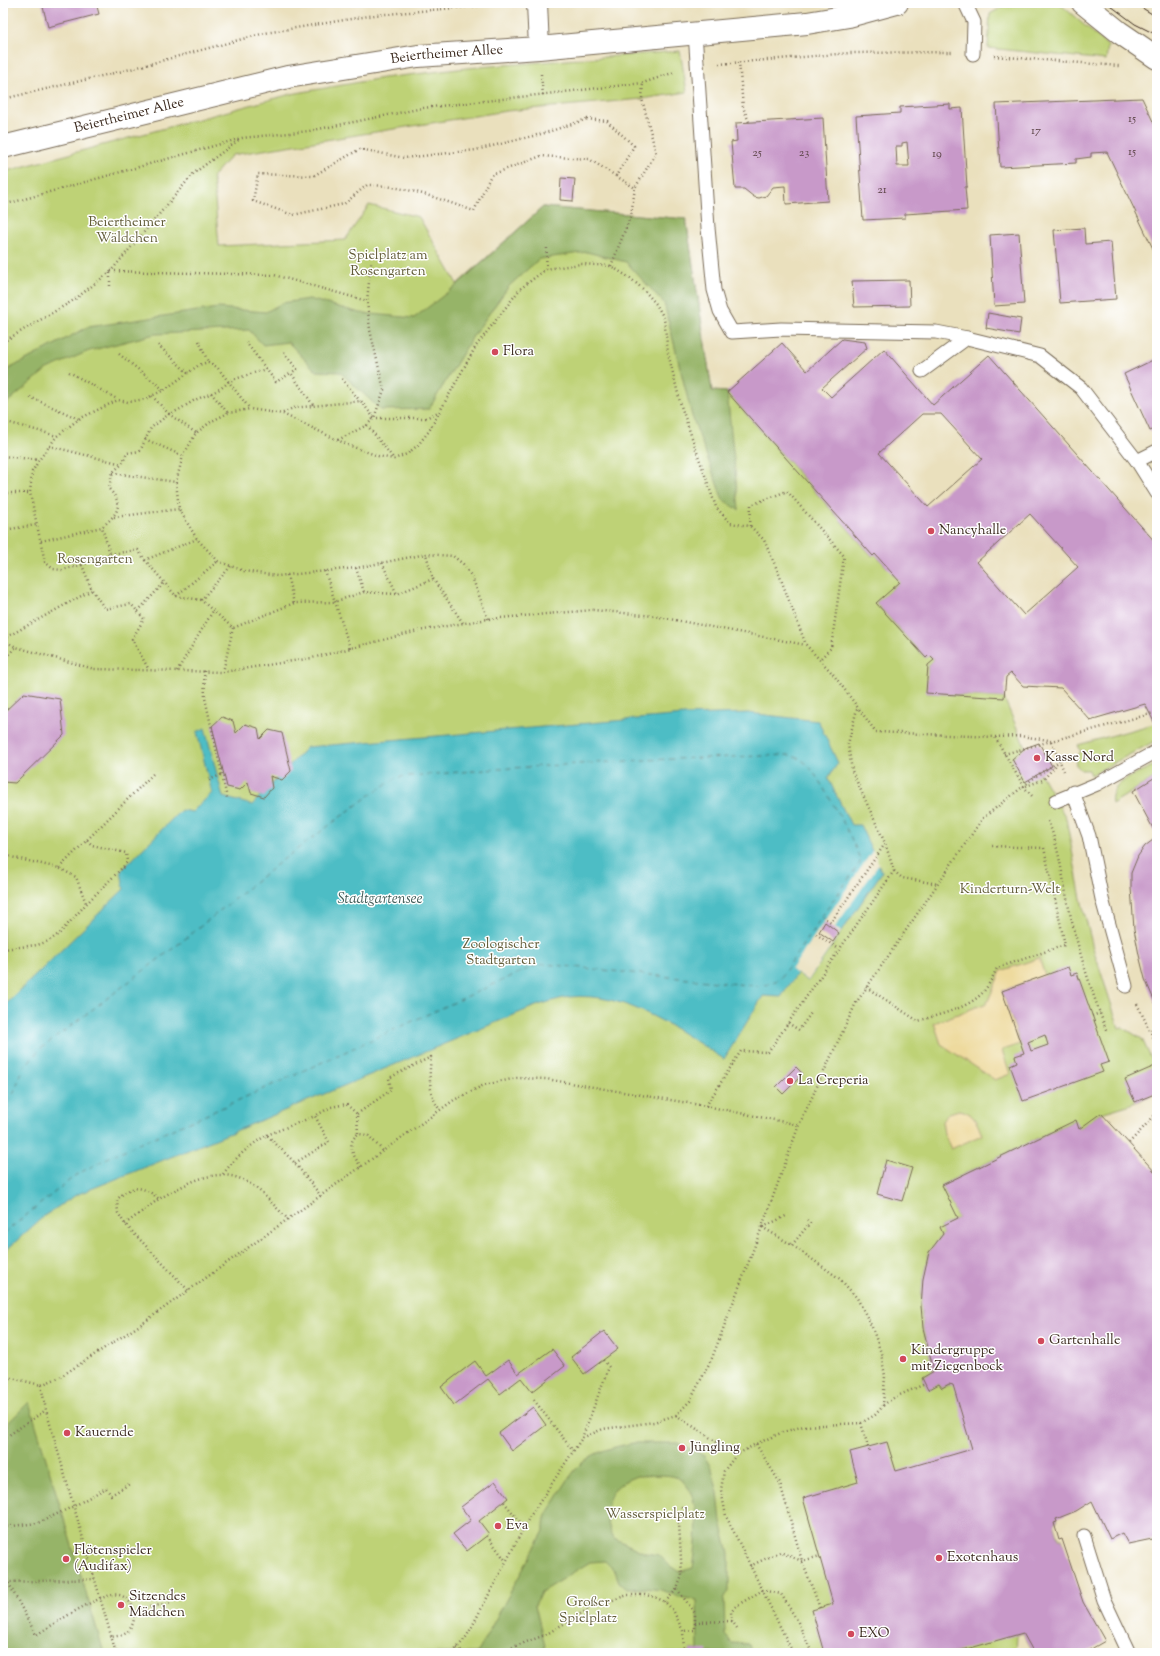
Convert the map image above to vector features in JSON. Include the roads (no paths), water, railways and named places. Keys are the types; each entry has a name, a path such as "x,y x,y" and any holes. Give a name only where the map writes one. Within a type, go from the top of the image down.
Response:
{"street":[{"path":"537,3 539,48"},
{"name":"Beiertheimer Allee","path":"3,147 288,77 418,56 539,48 694,32 807,23 849,16 897,3"},
{"path":"1083,3 1118,32 1157,58"}],"lane":[{"path":"965,3 974,22 973,54"},
{"path":"694,32 714,290 720,311 732,332 781,329 928,332 967,338 1040,356 1081,388 1137,461 1157,492"},
{"path":"922,371 967,338"},
{"path":"1137,461 1157,451"},
{"path":"1056,801 1073,792 1097,784 1157,751"},
{"path":"1073,792 1089,836 1102,899 1126,986"},
{"path":"1084,1536 1104,1600 1128,1653"}],"water":[{"name":"Stadtgartensee","path":"748,713 818,721 838,763 828,778 851,825 860,825 882,872 808,981 797,974 781,997 763,996 724,1059 670,1025 631,1007 611,1000 590,997 569,997 556,1000 533,1007 233,1132 76,1195 44,1216 3,1253 3,1007 124,889 121,871 181,810 192,812 212,793 197,732 205,728 223,797 252,805 307,747 684,715"}],"tram line":[{"path":"1107,3 1135,24 1157,35"},
{"path":"1134,3 1157,17"}],"place":[{"name":"Flora","path":"495,352"},
{"name":"Nancyhalle","path":"931,531"},
{"name":"Kasse Nord","path":"1037,758"},
{"name":"La Creperia","path":"790,1081"},
{"name":"Gartenhalle","path":"1041,1341"},
{"name":"Kindergruppe mit Ziegenbock","path":"903,1359"},
{"name":"Kauernde","path":"67,1433"},
{"name":"Jüngling","path":"682,1448"},
{"name":"Eva","path":"498,1526"},
{"name":"Exotenhaus","path":"939,1558"},
{"name":"Flötenspieler (Audifax)","path":"66,1559"},
{"name":"Sitzendes Mädchen","path":"121,1605"},
{"name":"EXO","path":"851,1634"}],"park label":[{"name":"Beiertheimer Wäldchen","path":"127,232"},
{"name":"Spielplatz am Rosengarten","path":"388,264"},
{"name":"Rosengarten","path":"95,560"},
{"name":"Kinderturn-Welt","path":"1010,890"},
{"name":"Zoologischer Stadtgarten","path":"501,954"},
{"name":"Wasserspielplatz","path":"655,1515"},
{"name":"Großer Spielplatz","path":"588,1612"}]}
